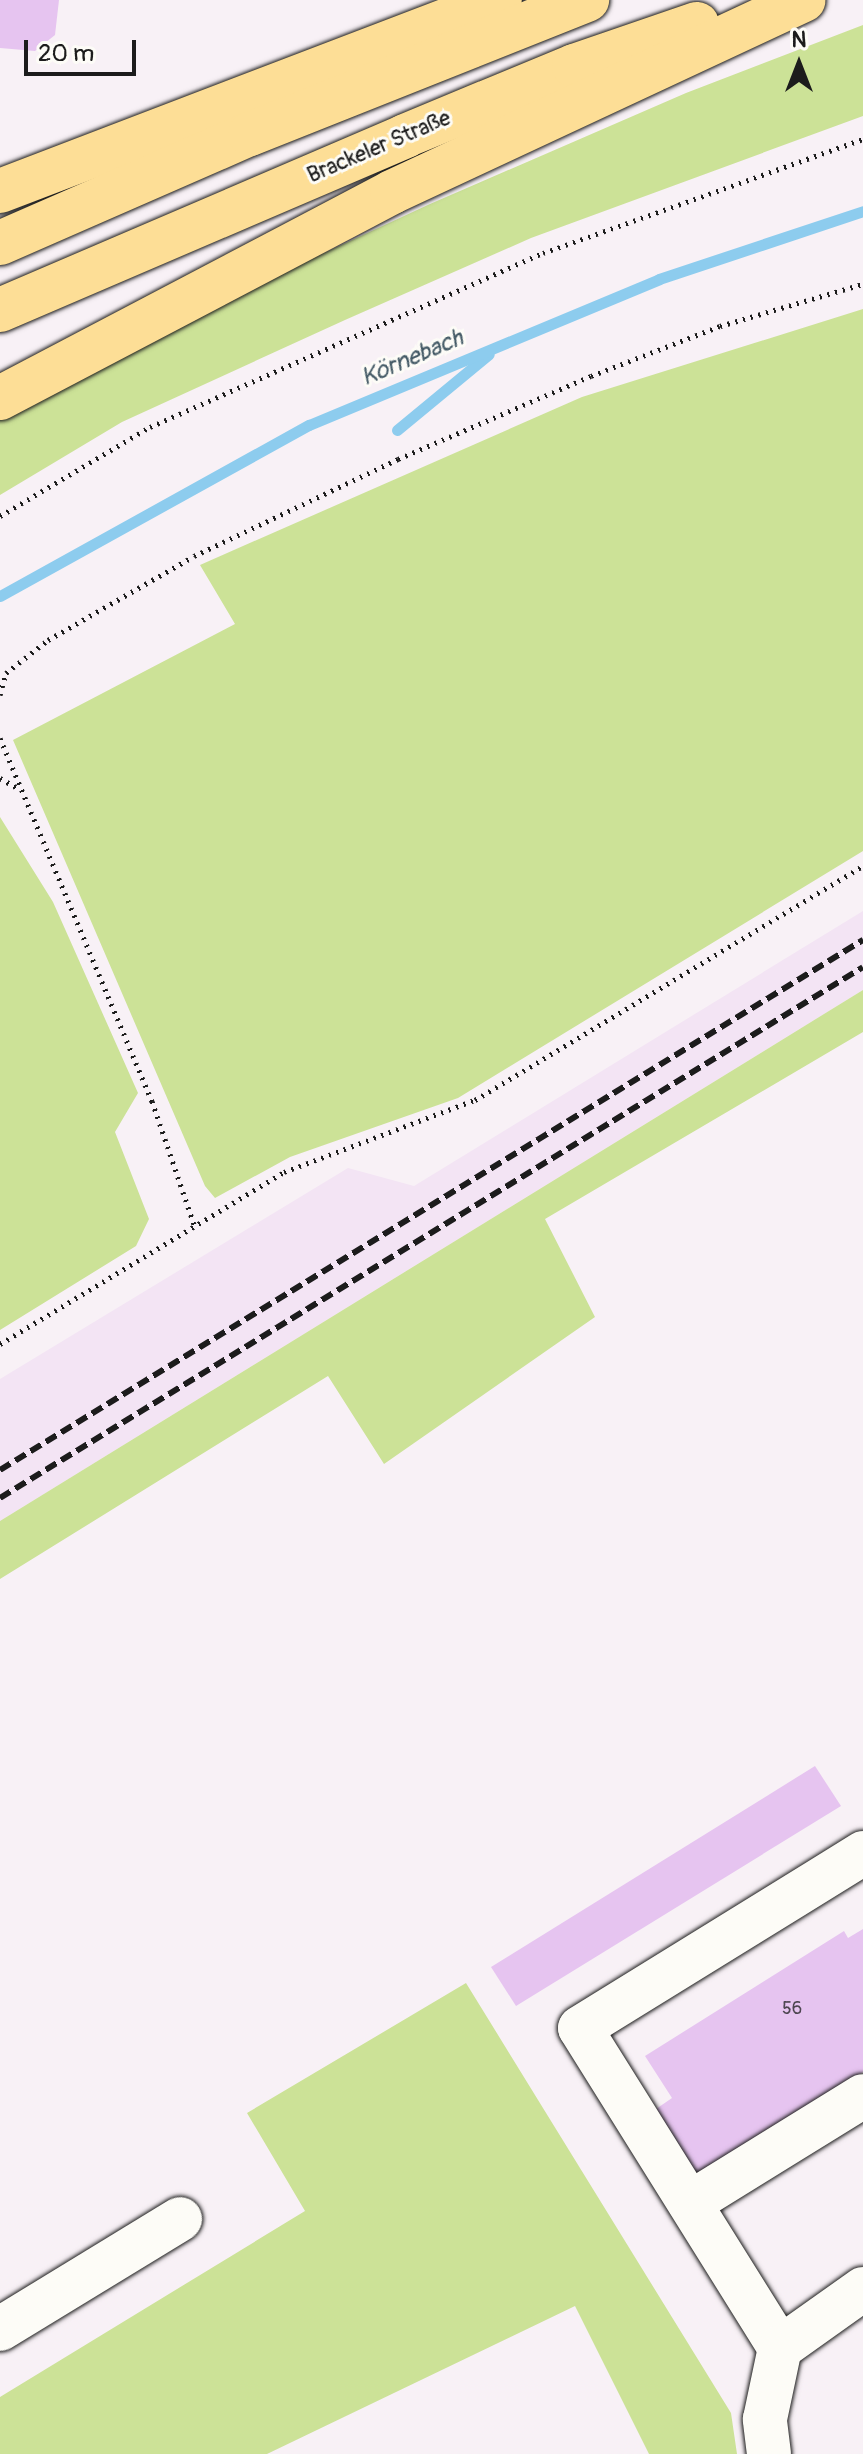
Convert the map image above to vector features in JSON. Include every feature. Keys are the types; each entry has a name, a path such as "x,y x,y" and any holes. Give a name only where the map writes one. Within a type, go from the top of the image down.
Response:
{"highway":[{"path":"0,191 500,0"},
{"path":"0,243 250,134 587,0"},
{"name":"Brackeler Straße","path":"0,310 560,72 764,0"},
{"path":"0,398 392,192 803,0"}],"lane":[{"path":"780,2348 580,2028 863,1853"},
{"path":"690,2203 863,2096"},
{"path":"0,2329 180,2219"},
{"path":"769,2454 765,2419 780,2348 863,2289"}],"path":[{"path":"0,516 150,427 543,253 863,139"},
{"path":"0,695 6,673 48,640 194,556 398,459 591,376 720,326 863,284"},
{"path":"0,738 152,1101 195,1227"},
{"path":"0,778 19,789"},
{"path":"0,1344 296,1166 409,1129 475,1100 863,866"}],"shaded area":[{"path":"863,911 863,990 0,1521 0,1379 348,1168 414,1186"}],"green space":[{"path":"863,25 863,116 531,238 122,422 0,495 0,420 28,404 205,308 430,204 686,93"},
{"path":"863,309 863,851 458,1098 290,1157 215,1198 205,1186 13,740 235,624 200,565 582,397"},
{"path":"0,817 53,902 138,1093 115,1132 149,1219 136,1246 0,1330"},
{"path":"863,990 863,1032 545,1219 595,1317 384,1464 328,1376 0,1579 0,1521"},
{"path":"466,1983 731,2413 737,2454 649,2454 575,2306 267,2454 0,2454 0,2397 305,2211 247,2113"}],"building":[{"path":"0,0 59,0 55,35 35,51 0,48"},
{"path":"815,1766 841,1806 516,2006 491,1967"},
{"path":"863,1929 863,2072 697,2175 656,2109 672,2098 645,2056 844,1931 848,1938"}],"waterway":[{"name":"Körnebach","path":"0,596 309,425 659,279 863,211"},
{"path":"397,430 489,354"}],"railway":[{"path":"0,1470 863,940"},
{"path":"0,1498 863,967"}]}
